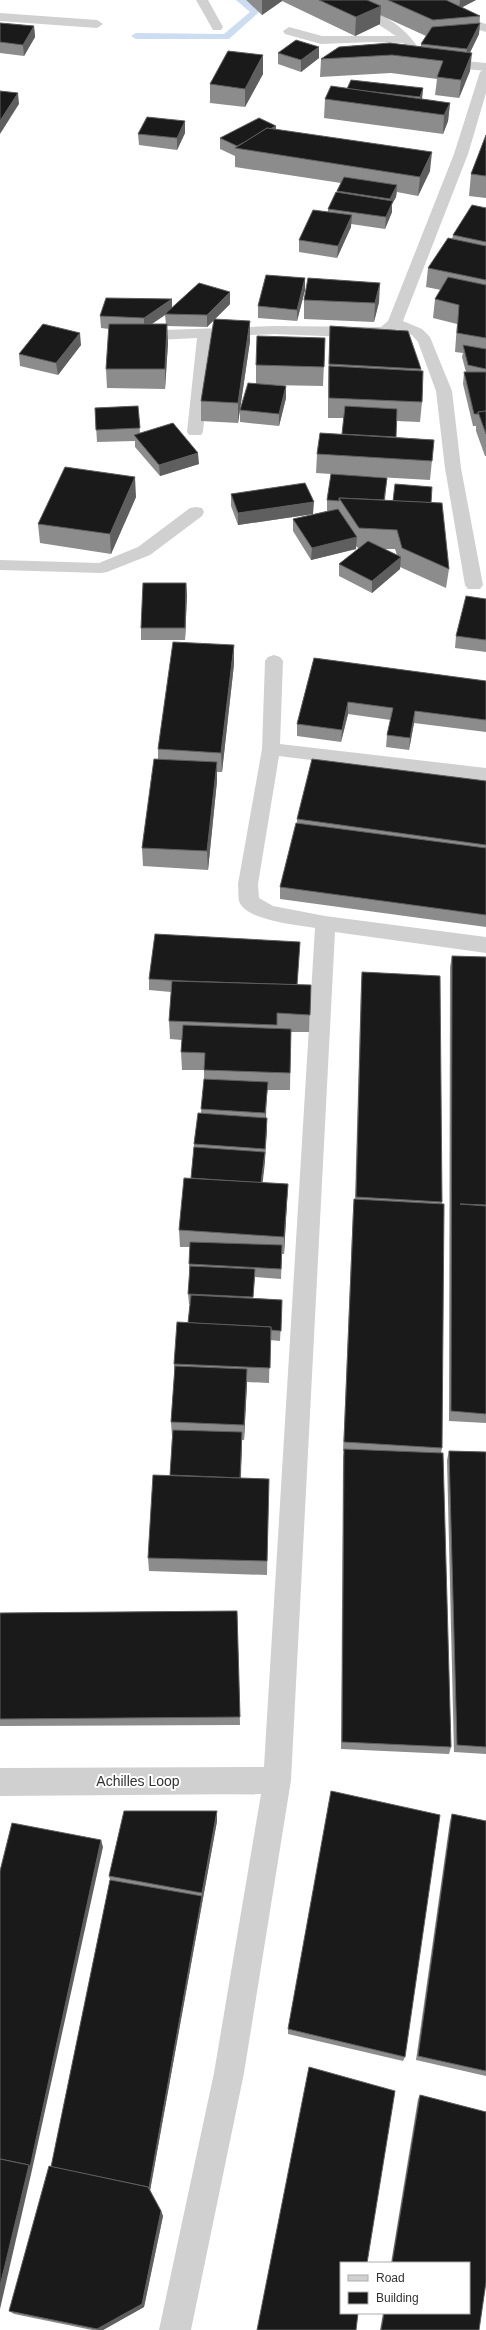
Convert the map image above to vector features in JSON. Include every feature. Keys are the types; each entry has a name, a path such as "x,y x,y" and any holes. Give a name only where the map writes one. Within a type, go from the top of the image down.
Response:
{"street":[{"path":"202,0 217,27"},
{"path":"334,0 399,30 411,46 407,57 411,60 486,67"},
{"path":"415,0 451,16 486,28"},
{"path":"0,17 97,24"},
{"path":"289,31 321,40 336,41 372,38 408,40"},
{"path":"130,336 274,330 373,333 386,331 394,323 461,154 486,72"},
{"path":"394,323 417,332 425,340 444,391 453,468 474,585"},
{"path":"195,432 205,332"},
{"path":"0,565 102,568 144,551 196,512"},
{"path":"274,661 270,749 248,884 249,902 268,912 325,923 486,945"},
{"path":"270,749 486,775"},
{"path":"175,2330 229,2073 277,1780 325,923"},
{"name":"Achilles Loop","path":"0,1782 277,1780"}],"building":[{"path":"319,0 367,0 381,6 356,17"},
{"path":"388,0 446,0 480,16 433,20"},
{"path":"0,23 34,26 23,45 0,42"},
{"path":"480,23 467,49 421,44 432,27"},
{"path":"296,40 319,47 301,60 278,53"},
{"path":"390,43 472,53 461,80 437,77 443,61 392,55 321,59 339,47"},
{"path":"228,51 263,55 245,89 210,84"},
{"path":"351,80 423,88 420,97 347,89"},
{"path":"331,86 450,103 444,115 325,99"},
{"path":"0,91 18,93 0,121"},
{"path":"147,117 185,121 177,138 138,134"},
{"path":"259,118 276,126 270,129 267,128 237,146 220,138"},
{"path":"267,128 432,152 420,177 235,148"},
{"path":"486,135 486,176 471,174"},
{"path":"344,177 397,185 390,199 337,191"},
{"path":"336,192 393,201 386,217 328,209"},
{"path":"472,205 486,208 486,242 453,235"},
{"path":"313,210 352,215 338,246 299,240"},
{"path":"448,238 486,246 486,280 428,268"},
{"path":"266,275 305,278 297,310 258,306"},
{"path":"448,277 486,285 486,338 457,333 459,305 435,299"},
{"path":"308,278 380,283 375,303 304,300"},
{"path":"199,283 230,292 207,315 165,314"},
{"path":"106,298 172,299 144,318 100,316"},
{"path":"214,319 250,321 238,403 201,401"},
{"path":"43,324 80,333 56,363 19,354"},
{"path":"109,324 167,324 165,369 106,369"},
{"path":"330,326 408,331 421,369 329,364"},
{"path":"257,336 325,338 324,367 256,365"},
{"path":"463,345 486,349 486,369 468,365"},
{"path":"329,366 423,371 422,402 329,398"},
{"path":"464,372 486,372 486,411 474,414"},
{"path":"248,383 286,386 279,414 240,410"},
{"path":"138,406 140,428 96,430 95,408"},
{"path":"345,406 397,409 396,437 342,434"},
{"path":"486,411 486,434 478,412"},
{"path":"173,423 198,453 159,465 134,435"},
{"path":"320,433 434,440 432,461 317,454"},
{"path":"65,467 135,477 110,534 38,524"},
{"path":"331,474 387,478 384,500 339,498 339,501 327,500"},
{"path":"305,483 314,502 238,513 231,494"},
{"path":"395,484 432,487 431,503 393,501"},
{"path":"339,498 442,503 449,569 402,548 397,530 359,528"},
{"path":"338,509 357,537 312,548 293,519"},
{"path":"368,541 401,557 372,581 339,564"},
{"path":"143,583 186,583 185,628 141,628"},
{"path":"466,596 486,599 486,640 456,636"},
{"path":"173,642 234,645 221,753 158,749"},
{"path":"314,658 486,681 486,720 415,711 410,738 387,735 393,708 348,702 342,730 297,724"},
{"path":"154,759 217,762 207,851 142,848"},
{"path":"312,759 486,781 486,845 297,819"},
{"path":"296,823 486,848 486,915 280,887"},
{"path":"155,934 300,942 297,985 149,979"},
{"path":"452,956 486,957 486,1205 460,1204 486,1206 486,1414 451,1411"},
{"path":"362,972 440,976 442,1202 356,1197"},
{"path":"172,981 311,985 310,1015 277,1013 277,1025 169,1021"},
{"path":"183,1025 291,1029 290,1073 204,1070 205,1053 181,1052"},
{"path":"204,1079 268,1082 265,1113 201,1109"},
{"path":"198,1113 267,1118 265,1149 194,1144"},
{"path":"194,1147 265,1152 261,1183 191,1178"},
{"path":"184,1178 288,1184 284,1237 179,1230"},
{"path":"354,1199 444,1204 442,1448 344,1442"},
{"path":"190,1242 282,1245 281,1269 189,1264"},
{"path":"190,1266 255,1269 253,1297 188,1294"},
{"path":"191,1295 282,1300 281,1331 271,1330 271,1327 188,1323"},
{"path":"177,1322 271,1327 270,1368 174,1364"},
{"path":"175,1366 247,1369 244,1425 171,1422"},
{"path":"173,1430 242,1432 240,1478 170,1475"},
{"path":"344,1449 443,1453 451,1747 342,1742"},
{"path":"449,1451 486,1452 486,1747 457,1745"},
{"path":"153,1475 269,1479 267,1561 148,1558"},
{"path":"237,1611 240,1717 0,1719 0,1613"},
{"path":"331,1791 440,1815 405,2057 288,2029"},
{"path":"124,1811 217,1811 202,1893 109,1876"},
{"path":"452,1814 486,1821 486,2071 418,2056"},
{"path":"12,1823 101,1840 30,2167 29,2165 0,2159 0,1871"},
{"path":"110,1880 202,1896 149,2188 51,2167"},
{"path":"309,2067 395,2091 367,2262 340,2262 340,2314 358,2314 356,2330 257,2330"},
{"path":"420,2095 486,2112 486,2282 479,2330 381,2330 384,2314 470,2314 470,2262 392,2262"},
{"path":"0,2159 29,2165 0,2286"},
{"path":"49,2166 148,2187 161,2211 142,2304 97,2329 9,2311"}],"waterway":[{"path":"136,36 226,37 255,12 240,0"}]}
